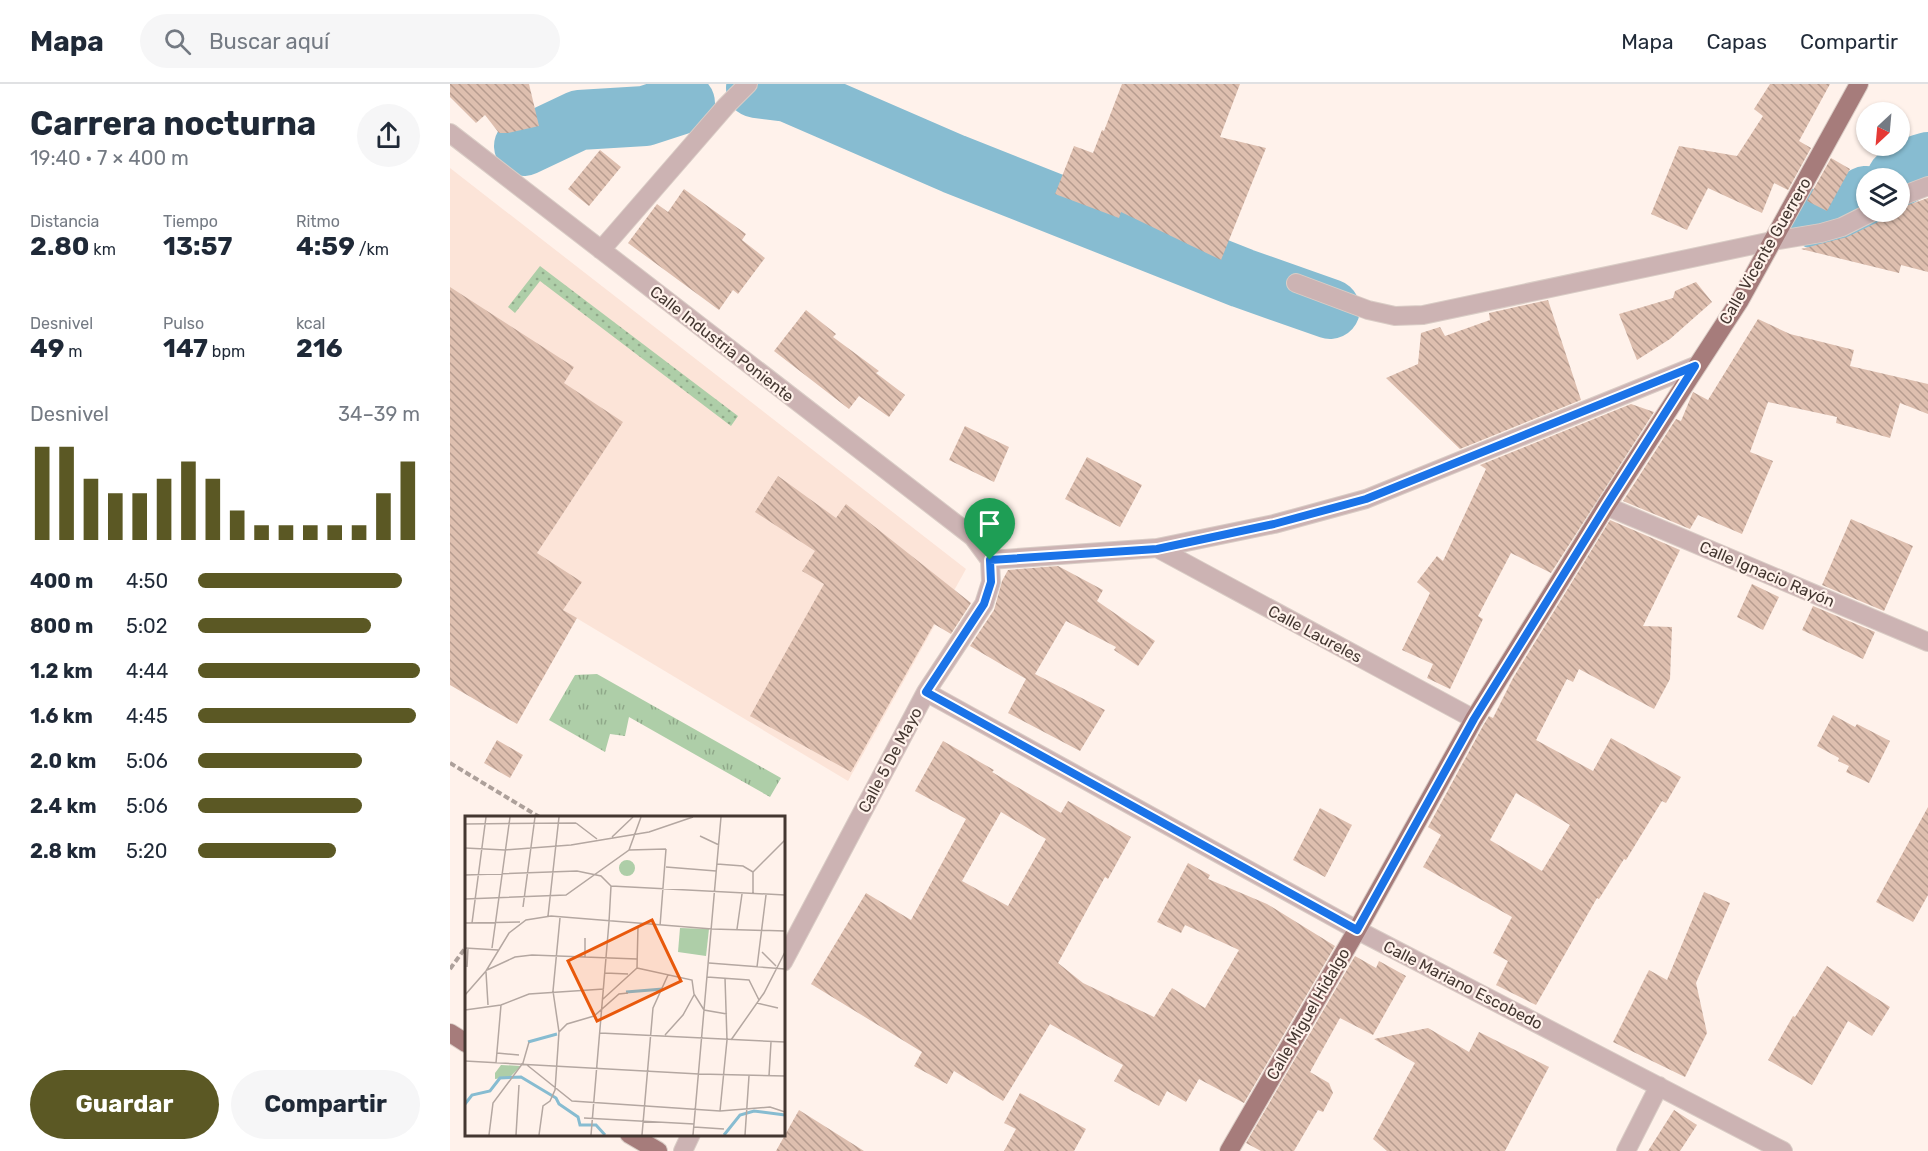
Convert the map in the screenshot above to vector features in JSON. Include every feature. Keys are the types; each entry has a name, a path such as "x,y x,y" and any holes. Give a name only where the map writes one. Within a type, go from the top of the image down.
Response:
{"main road":[{"name":"Calle Vicente Guerrero","path":"1606,506 1740,300 1859,84"},
{"name":"Calle Miguel Hidalgo","path":"1229,1151 1357,930 1474,719 1606,506"},
{"path":"450,1034 465,1042"},
{"path":"632,1136 658,1151"}],"street":[{"path":"601,250 726,106 748,84"},
{"name":"Calle Industria Poniente","path":"450,133 973,537 990,560"},
{"path":"1910,193 1928,186"},
{"path":"1296,283 1368,310 1395,316 1423,315 1772,241 1821,233 1856,220"},
{"path":"990,560 1157,549 1274,524 1366,499 1695,366"},
{"name":"Calle Ignacio Rayón","path":"1606,506 1928,642"},
{"name":"Calle Laureles","path":"1157,549 1474,719"},
{"name":"Calle 5 De Mayo","path":"784,960 926,692 984,604 991,582 990,560"},
{"name":"Calle Mariano Escobedo","path":"926,692 1357,930 1781,1150"},
{"path":"1626,1151 1659,1086"},
{"path":"683,1151 690,1136"}],"path":[{"path":"450,763 538,816"},
{"path":"450,969 465,948"}],"shaded area":[{"path":"450,168 966,569 848,781 563,610 450,497"}],"green space":[{"path":"540,266 738,416 731,426 540,281 515,313 508,307"},
{"path":"597,674 781,778 770,797 629,717 625,736 610,734 605,752 549,720 575,675"}],"building":[{"path":"450,84 529,84 539,126 499,133 485,115 476,123 450,97"},
{"path":"1122,84 1240,84 1220,137 1266,148 1221,260 1121,212 1119,218 1055,194 1074,146 1093,153"},
{"path":"1770,84 1830,84 1799,141 1811,148 1788,190 1774,183 1762,213 1708,188 1687,230 1651,214 1679,146 1737,156 1763,116 1754,109"},
{"path":"600,150 621,167 589,206 568,189"},
{"path":"1831,158 1850,169 1827,211 1807,201"},
{"path":"684,189 746,234 742,240 765,258 738,294 733,290 719,310 628,243 657,204 668,212"},
{"path":"1928,198 1928,272 1901,265 1899,273 1801,249 1847,237 1878,222 1910,222 1910,204"},
{"path":"1696,282 1712,302 1670,339 1637,360 1619,314 1673,298 1675,291"},
{"path":"450,287 574,367 564,383 623,422 537,553 582,582 563,610 577,618 517,724 450,685"},
{"path":"1548,300 1581,400 1460,449 1386,378 1418,364 1421,333 1440,327 1445,336 1490,320 1489,313"},
{"path":"806,310 836,334 833,337 879,371 876,373 905,395 889,417 859,396 849,409 774,351"},
{"path":"1758,319 1790,334 1854,350 1850,366 1928,384 1928,414 1900,403 1890,438 1836,423 1837,417 1768,402 1750,452 1773,461 1742,534 1698,515 1690,529 1623,501 1676,419 1681,421 1693,392 1708,400"},
{"path":"1631,404 1654,412 1551,573 1511,553 1478,616 1483,619 1450,689 1427,678 1433,664 1402,650 1430,593 1417,582 1437,556 1443,561 1486,469 1480,465"},
{"path":"965,426 1009,447 994,482 949,460"},
{"path":"1087,457 1142,485 1120,527 1065,499"},
{"path":"778,476 836,518 846,504 971,603 951,634 934,624 851,772 750,716 824,584 802,571 815,551 755,512"},
{"path":"1851,519 1913,546 1884,611 1822,585"},
{"path":"1610,520 1680,550 1643,626 1672,627 1670,679 1654,709 1579,669 1573,682 1567,679 1536,740 1593,771 1611,738 1681,777 1666,803 1662,801 1626,860 1624,859 1599,899 1597,898 1536,1005 1496,985 1508,961 1493,953 1512,917 1423,867 1441,835 1428,827 1484,724 1489,716 1493,718 1513,678","holes":["1516,793 1570,825 1542,871 1490,840"]},
{"path":"1058,566 1103,590 1097,601 1155,641 1138,666 1114,650 1116,647 1066,621 1035,674 1105,710 1080,751 1008,713 1026,679 970,646 994,610 1002,581 1008,570"},
{"path":"1752,584 1779,597 1763,630 1737,617"},
{"path":"1813,606 1875,632 1863,659 1802,630"},
{"path":"1833,715 1890,741 1869,783 1846,772 1849,766 1817,746"},
{"path":"497,740 523,755 510,778 484,763"},
{"path":"943,741 994,770 992,772 1061,813 1068,801 1131,837 1108,879 1105,877 1058,963 1083,983 1154,1017 1172,988 1205,1008 1239,950 1185,925 1181,933 1157,922 1188,863 1210,875 1208,879 1267,904 1335,946 1244,1103 1199,1079 1186,1102 1167,1091 1159,1106 1114,1081 1123,1065 1050,1024 1003,1101 954,1071 947,1084 914,1066 922,1052 811,984 866,893 911,920 966,819 915,791","holes":["1001,812 1046,839 1008,906 962,881"]},
{"path":"1928,807 1928,895 1913,922 1876,902"},
{"path":"1320,808 1352,825 1325,877 1293,860"},
{"path":"1704,892 1730,903 1696,983 1707,1033 1685,1077 1613,1042 1649,970 1667,980"},
{"path":"1355,956 1376,968 1379,961 1406,976 1373,1035 1340,1018 1310,1072 1329,1083 1333,1093 1323,1112 1318,1110 1294,1151 1261,1151 1246,1143"},
{"path":"1827,966 1890,1007 1872,1036 1848,1021 1812,1085 1768,1060 1793,1016 1795,1017"},
{"path":"1428,1028 1469,1052 1479,1032 1549,1067 1505,1151 1387,1151 1373,1139 1415,1063 1374,1039"},
{"path":"1020,1093 1086,1129 1074,1151 1004,1151 1016,1129 1004,1123"},
{"path":"799,1110 864,1151 776,1151"},
{"path":"1674,1110 1697,1125 1680,1151 1648,1151"}],"waterway":[{"path":"756,88 788,92 954,164 1242,278 1330,309"},
{"path":"524,146 579,120 645,116 685,103"},
{"path":"1910,170 1928,162"},
{"path":"1816,219 1825,217 1856,201"}],"route":[{"path":"1695,366 1474,719 1357,930 926,692 984,604 991,582 990,560 1157,549 1274,524 1366,499 1695,366"}]}
